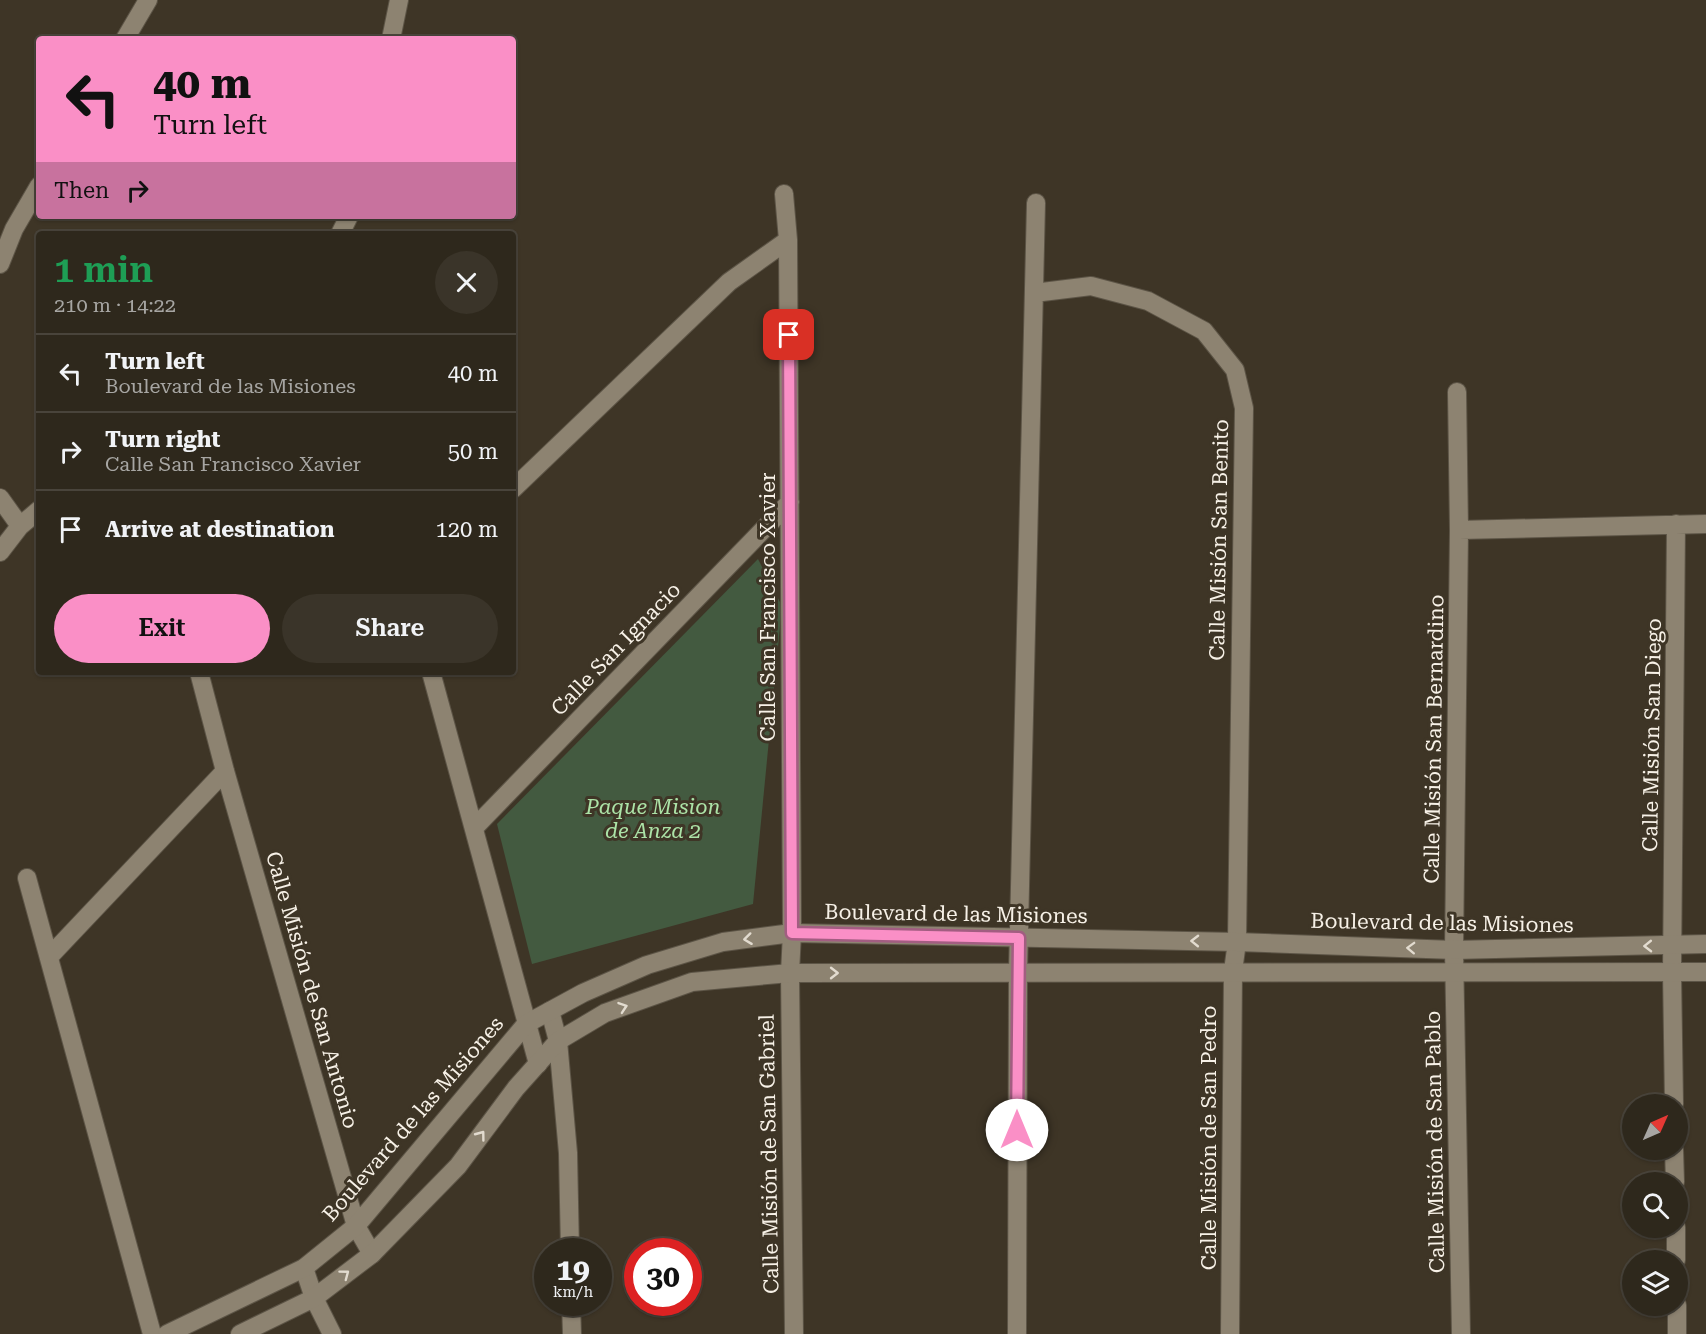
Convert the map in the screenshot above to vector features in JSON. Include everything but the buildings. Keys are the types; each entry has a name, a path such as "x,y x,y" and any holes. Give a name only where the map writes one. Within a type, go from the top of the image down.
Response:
{"street":[{"path":"127,36 148,0"},
{"path":"392,36 399,0"},
{"path":"0,264 14,229 36,191"},
{"name":"Calle San Francisco Xavier","path":"784,194 788,240 792,933 790,973"},
{"path":"1017,1334 1018,972 1036,202"},
{"path":"516,486 729,282 788,240"},
{"name":"Calle Misión San Benito","path":"1034,293 1091,286 1148,301 1204,331 1235,370 1244,408 1237,942"},
{"name":"Calle Misión San Bernardino","path":"1454,950 1459,530 1457,392"},
{"path":"0,498 20,526"},
{"name":"Calle San Ignacio","path":"474,828 790,502"},
{"path":"0,552 20,526 36,513"},
{"name":"Calle Misión San Diego","path":"1674,1094 1672,946 1676,524"},
{"path":"1459,530 1706,524"},
{"name":"Calle Misión de San Antonio","path":"200,675 225,771 356,1226 372,1254"},
{"path":"432,675 538,1064"},
{"path":"49,957 225,771"},
{"path":"27,878 152,1334"},
{"name":"Boulevard de las Misiones","path":"167,1334 304,1268 356,1226 526,1024 583,993 647,965 723,942 792,933 1237,942 1454,950 1706,944"},
{"name":"Calle Misión de San Pedro","path":"1230,1334 1233,971 1237,942"},
{"name":"Calle Misión de San Pablo","path":"1454,950 1461,1334"},
{"path":"240,1334 314,1298 372,1254 458,1166 516,1088 558,1041 605,1013 692,982 790,973 1706,972"},
{"name":"Calle Misión de San Gabriel","path":"790,973 794,1334"},
{"path":"550,1011 558,1041 568,1153 570,1238"},
{"path":"304,1268 314,1298 332,1334"},
{"path":"571,1316 572,1334"},
{"path":"1677,1316 1677,1334"}],"green space":[{"name":"Paque Mision de Anza 2","path":"758,559 782,606 753,904 532,964 497,824"}],"route":[{"path":"789,335 792,933 1019,938 1017,1130"}]}
